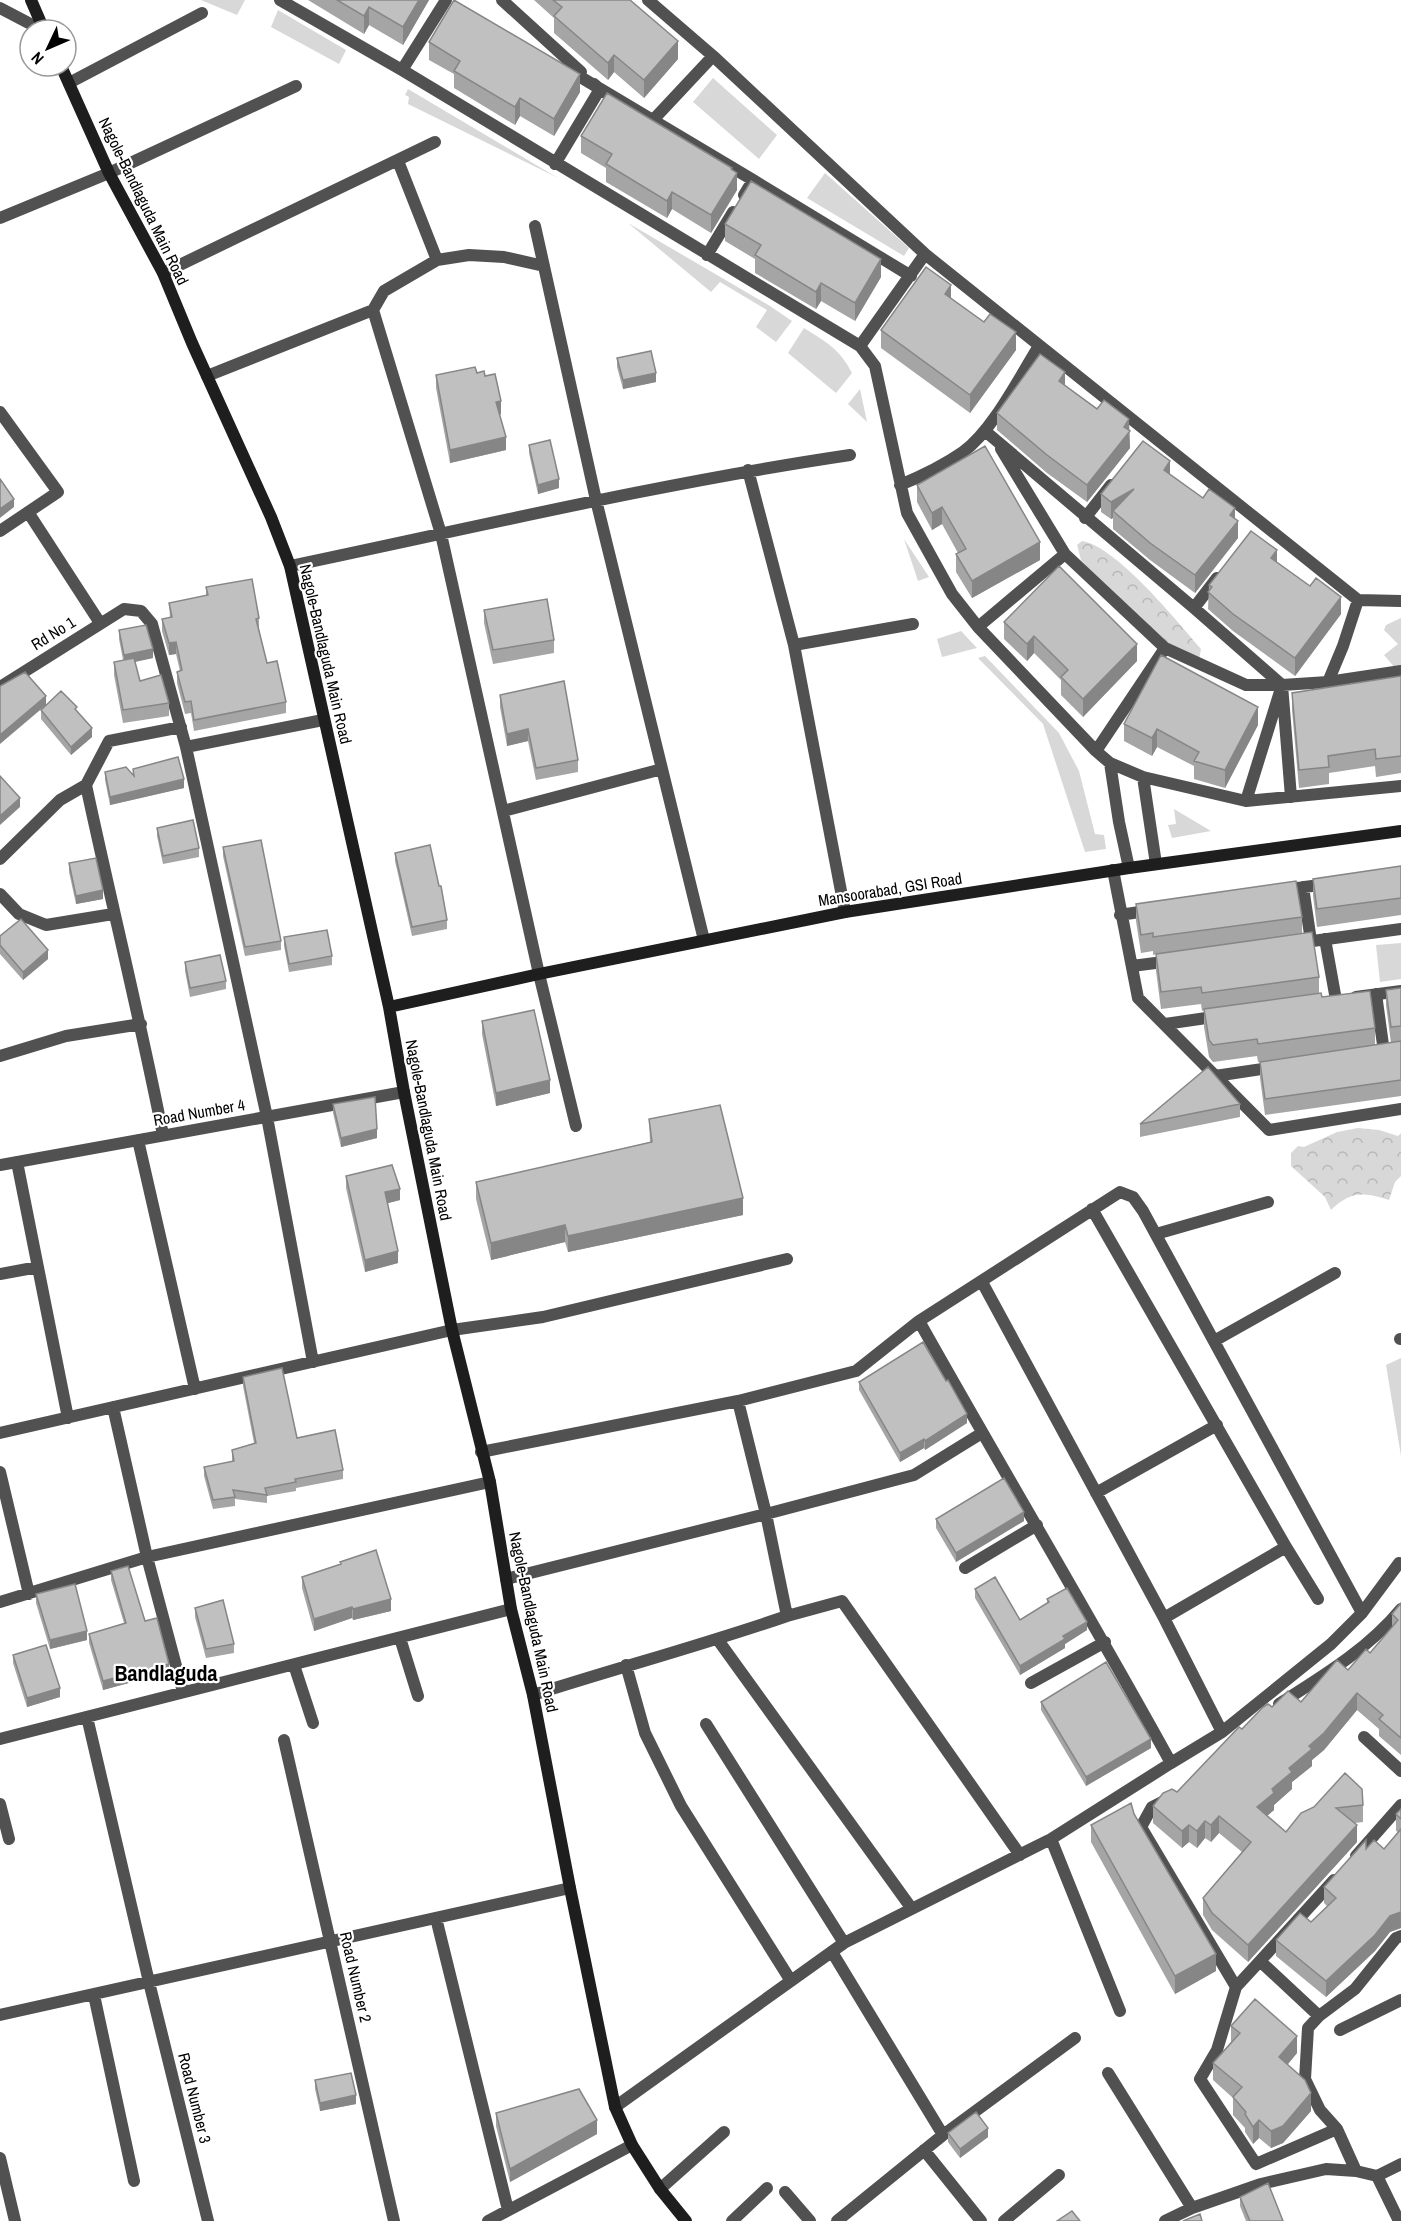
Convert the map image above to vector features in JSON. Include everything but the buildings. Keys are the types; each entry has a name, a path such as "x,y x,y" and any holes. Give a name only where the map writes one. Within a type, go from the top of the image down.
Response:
{"street":[{"path":"30,0 38,18"},
{"path":"280,0 402,70 860,346 875,366 907,513 952,594 978,627 1110,763 1143,777 1246,801 1401,786"},
{"path":"402,70 446,0"},
{"path":"648,0 712,56 925,254 1039,346 1147,440 1257,527 1358,600 1401,601"},
{"path":"506,1 600,89"},
{"path":"0,8 20,18"},
{"path":"69,83 202,13"},
{"path":"541,53 654,119 910,276"},
{"path":"654,119 712,56"},
{"name":"Nagole-Bandlaguda Main Road","path":"67,78 109,173 163,273 271,517 290,566 389,1007 452,1330 490,1482 511,1609 533,1695 615,2107 632,2145 660,2189 686,2221"},
{"path":"0,204 5,216 109,173 296,86"},
{"path":"555,164 600,89"},
{"path":"163,273 435,142"},
{"path":"398,161 437,260"},
{"path":"707,255 753,180"},
{"path":"535,226 597,501 704,940"},
{"path":"860,346 925,254"},
{"path":"207,376 373,310 384,291 437,260 469,255 504,257 544,266"},
{"path":"373,310 441,534 576,1126"},
{"path":"900,486 933,471 989,434 1039,346"},
{"path":"0,412 58,492 0,531"},
{"path":"989,434 1282,686 1291,797"},
{"path":"989,434 1065,554 1165,648 1246,685 1282,686 1328,682 1401,670"},
{"path":"290,566 748,470 850,455"},
{"path":"748,470 794,645 845,912"},
{"path":"1085,518 1122,472"},
{"path":"28,512 100,623"},
{"path":"978,627 1065,554"},
{"path":"1194,608 1227,565"},
{"path":"1328,682 1358,600"},
{"name":"Rd No 1","path":"0,687 124,609 141,611 152,624 181,728"},
{"path":"794,645 913,624"},
{"path":"1096,751 1165,648"},
{"path":"1246,801 1282,686"},
{"path":"186,747 323,720"},
{"path":"0,859 60,800 86,784 109,741 181,728 267,1117 313,1362"},
{"path":"1110,763 1129,868"},
{"path":"503,811 662,769"},
{"path":"1143,777 1156,864"},
{"path":"86,784 141,1024 163,1135"},
{"name":"Mansoorabad, GSI Road","path":"389,1007 845,912 1113,870 1401,831"},
{"path":"1113,870 1138,998 1269,1131 1401,1109"},
{"path":"1269,892 1336,882"},
{"path":"1303,887 1311,941"},
{"path":"0,894 19,914 46,925 114,914"},
{"path":"1120,915 1166,908"},
{"path":"1289,945 1401,929"},
{"path":"1325,939 1330,1001 1401,991"},
{"path":"1132,966 1188,958"},
{"path":"1376,994 1383,1052"},
{"path":"1165,1024 1233,1014"},
{"path":"0,1056 66,1036 141,1024"},
{"path":"1215,1076 1283,1066"},
{"name":"Road Number 4","path":"0,1165 404,1092"},
{"path":"138,1140 195,1389"},
{"path":"17,1162 68,1418"},
{"path":"481,1452 738,1401 856,1371 919,1321 1120,1192 1133,1197 1156,1234 1362,1613"},
{"path":"1156,1234 1268,1202"},
{"path":"1092,1209 1318,1599"},
{"path":"0,1433 452,1330 543,1317 787,1259"},
{"path":"0,1274 38,1267"},
{"path":"1214,1341 1335,1273"},
{"path":"982,1282 1164,1618 1222,1732"},
{"path":"919,1321 1105,1642 1171,1763"},
{"path":"738,1401 766,1514 786,1616"},
{"path":"113,1407 147,1557 183,1692"},
{"path":"1096,1493 1217,1425"},
{"path":"506,1579 914,1475 982,1433"},
{"path":"0,1472 29,1594"},
{"path":"0,1602 147,1557 490,1482"},
{"path":"965,1568 1037,1525"},
{"path":"1164,1618 1286,1547"},
{"path":"615,2107 844,1943 1051,1839 1222,1732 1331,1644 1362,1613 1400,1563"},
{"path":"533,1695 626,1665 718,1640 786,1616 842,1601 1020,1856"},
{"path":"0,1739 511,1609"},
{"path":"1227,1744 1255,1719 1344,1662 1391,1621 1401,1609"},
{"path":"400,1638 418,1696"},
{"path":"718,1640 912,1909"},
{"path":"1031,1683 1105,1642"},
{"path":"294,1665 313,1723"},
{"path":"626,1665 645,1733 681,1806 791,1981"},
{"name":"Road Number 3","path":"87,1717 149,1983 208,2221"},
{"path":"705,1724 844,1943"},
{"path":"1364,1737 1401,1771"},
{"name":"Road Number 2","path":"284,1740 394,2221"},
{"path":"1173,1796 1152,1807 1141,1827 1236,1986"},
{"path":"0,1804 9,1839"},
{"path":"1337,2128 1256,2164 1200,2079 1217,2050 1236,1986 1401,1805"},
{"path":"1051,1839 1120,2011"},
{"path":"0,2015 570,1888"},
{"path":"436,1918 508,2210"},
{"path":"1356,2171 1337,2128 1320,2110 1305,2079 1308,2028 1319,2016 1356,1989 1396,1938 1401,1936"},
{"path":"832,1952 943,2135"},
{"path":"1260,1961 1319,2016"},
{"path":"94,1995 134,2181"},
{"path":"1340,2030 1401,2000"},
{"path":"837,2221 943,2135 1075,2038"},
{"path":"1108,2073 1192,2208"},
{"path":"660,2189 723,2132"},
{"path":"488,2221 632,2145"},
{"path":"924,2150 981,2221"},
{"path":"0,2158 15,2221"},
{"path":"1165,2221 1192,2208 1262,2184 1326,2169 1356,2171 1377,2176 1401,2164"},
{"path":"1004,2221 1059,2175"},
{"path":"1377,2176 1399,2221"},
{"path":"732,2221 767,2188"},
{"path":"785,2192 810,2221"}],"green space":[{"path":"201,0 245,0 237,15"},
{"path":"278,10 346,50 339,64 271,27"},
{"path":"713,78 777,135 759,159 693,102"},
{"path":"408,89 558,178 408,104 409,97 405,95"},
{"path":"825,173 909,248 904,256 807,198"},
{"path":"628,223 792,321 776,342 756,327 767,310 720,282 711,292"},
{"path":"804,328 837,352 852,373 836,393 788,353"},
{"path":"860,389 867,422 848,404"},
{"path":"904,539 929,577 918,581"},
{"path":"1082,541 1112,556 1146,587 1201,649 1199,660 1188,659 1147,628 1110,593 1081,560 1077,545"},
{"path":"1401,618 1401,675 1384,655 1398,644 1384,630 1386,625"},
{"path":"961,631 977,648 942,657 937,639"},
{"path":"985,656 1059,733 1079,771 1095,834 1104,835 1106,849 1085,852 1043,724 978,658"},
{"path":"1174,809 1211,831 1172,838 1168,825 1176,824"},
{"path":"1401,943 1401,979 1380,982 1376,945"},
{"path":"1358,1128 1379,1130 1398,1136 1401,1133 1401,1176 1395,1182 1389,1200 1364,1195 1351,1196 1331,1210 1325,1197 1291,1166 1291,1153 1298,1146 1304,1147 1337,1132"},
{"path":"1401,1358 1401,1456 1386,1365"}],"district":[{"name":"Bandlaguda","path":"166,1673"}]}
